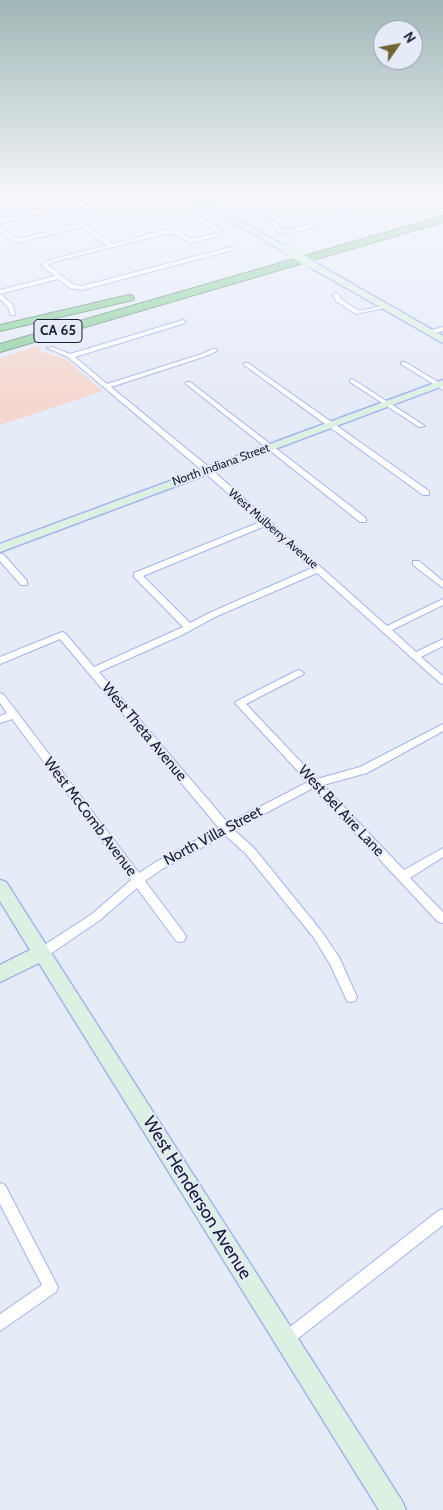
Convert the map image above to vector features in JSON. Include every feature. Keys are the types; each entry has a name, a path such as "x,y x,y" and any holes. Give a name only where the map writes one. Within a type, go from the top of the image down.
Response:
{"highway":[{"name":"CA 65","path":"0,336 254,265"},
{"path":"0,350 283,265"},
{"path":"0,328 178,287"}],"street":[{"path":"45,265 72,288 82,288 166,265"},
{"path":"314,265 443,340"},
{"path":"0,292 59,276"},
{"path":"336,295 338,300 358,313 386,307"},
{"path":"0,296 11,306 13,314"},
{"path":"70,356 183,322"},
{"path":"430,332 443,329"},
{"name":"West Mulberry Avenue","path":"50,348 70,356 207,470 443,681"},
{"path":"107,386 204,355 214,350"},
{"path":"403,363 441,385"},
{"path":"246,364 426,493"},
{"path":"352,381 421,426"},
{"path":"188,383 363,520"},
{"name":"North Indiana Street","path":"0,548 331,424 441,385"},
{"path":"189,628 137,575 265,522"},
{"path":"0,556 24,583"},
{"path":"416,563 443,585"},
{"path":"93,671 189,628 212,615 318,569"},
{"path":"385,630 443,602"},
{"name":"West Theta Avenue","path":"0,661 62,635 226,829 250,850 323,941 336,961 351,998"},
{"path":"415,656 443,642"},
{"name":"West Bel Aire Lane","path":"299,673 240,703 442,919"},
{"name":"West McComb Avenue","path":"0,696 180,937"},
{"path":"0,720 14,714"},
{"name":"North Villa Street","path":"0,974 42,953 96,917 138,880 170,859 315,783 368,768 443,727"},
{"path":"402,877 443,852"},
{"name":"West Henderson Avenue","path":"0,887 393,1510"},
{"path":"0,1190 51,1287 0,1323"},
{"path":"286,1339 443,1216"}],"shaded area":[{"path":"40,345 39,349 42,352 65,359 103,391 0,425 0,358"}]}
